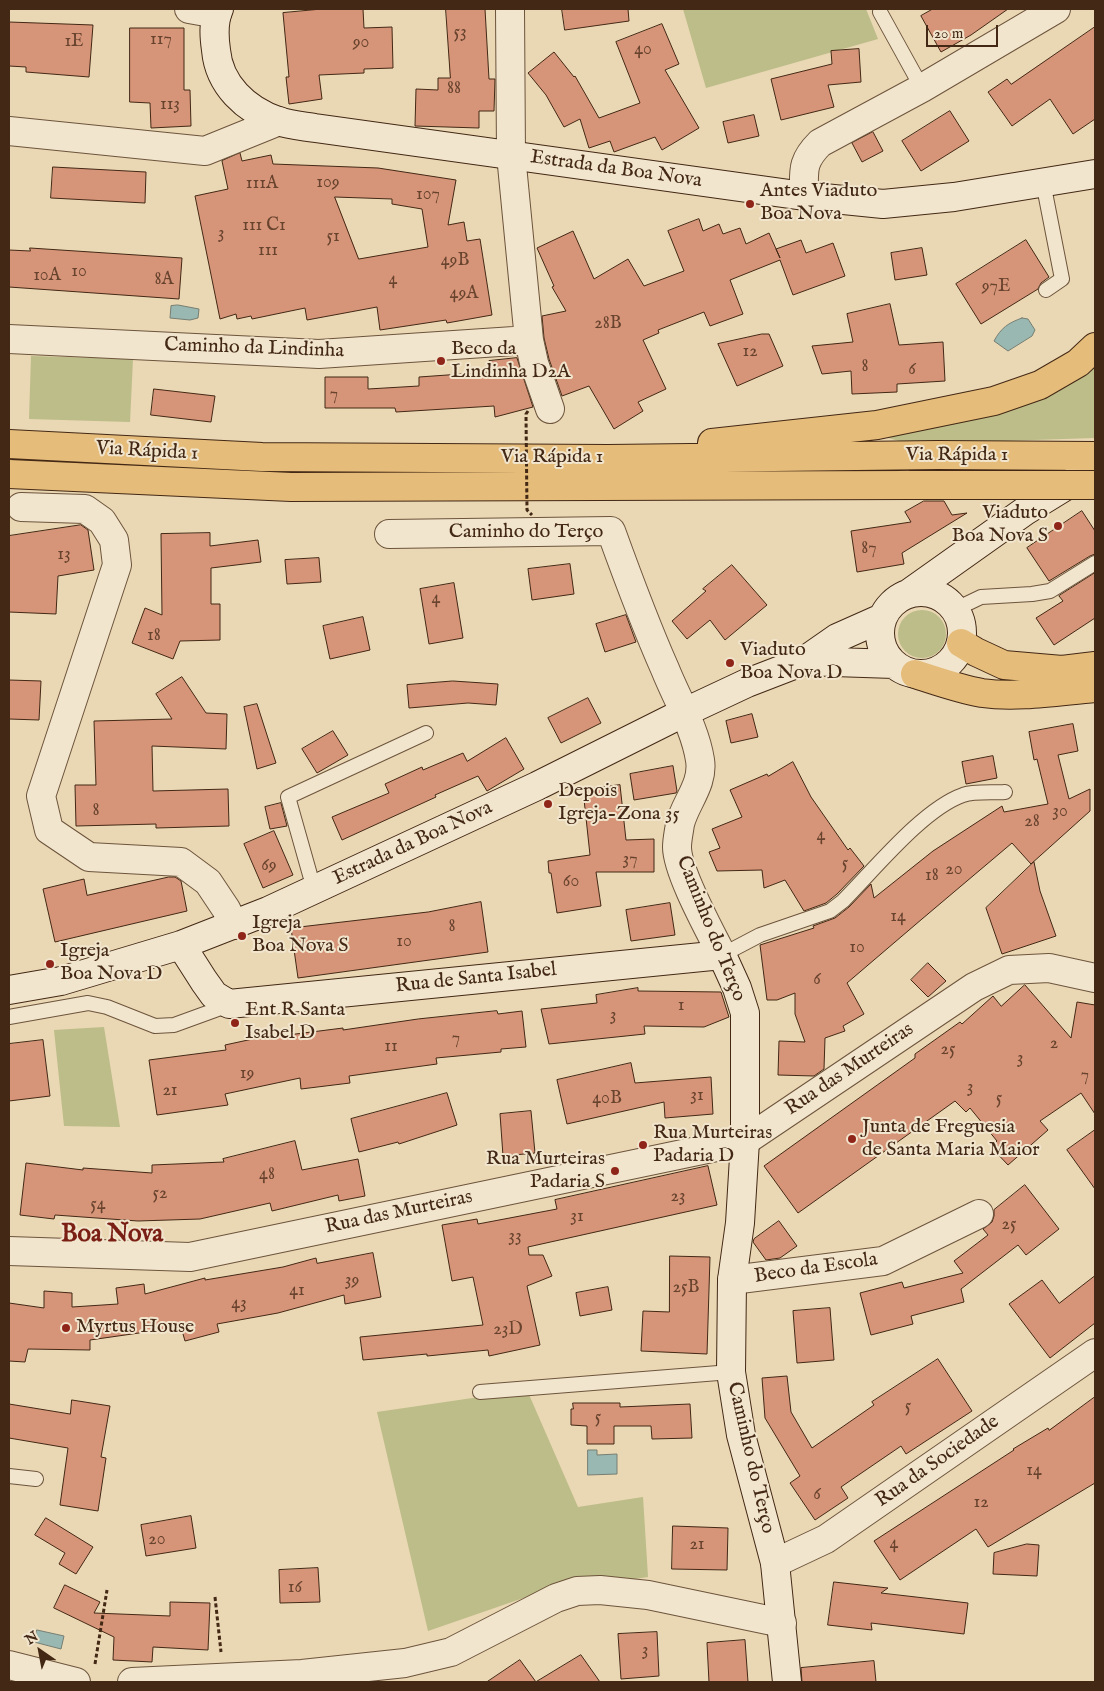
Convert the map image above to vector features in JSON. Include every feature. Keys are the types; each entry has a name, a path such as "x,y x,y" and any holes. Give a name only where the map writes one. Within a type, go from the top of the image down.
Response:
{"highway":[{"path":"608,459 717,442 877,425 994,401 1040,385 1078,363 1095,347"},
{"name":"Via Rápida 1","path":"9,444 262,457 608,459 1095,456"},
{"name":"Via Rápida 1","path":"9,474 291,487 1095,485"},
{"path":"968,648 1004,665 1062,670 1095,666"},
{"path":"904,669 956,688 984,693 1019,693 1095,688"}],"street":[{"path":"189,9 218,11"},
{"path":"510,9 511,155 529,340 534,363 539,410"},
{"path":"804,196 804,168 809,154 820,143 922,88 1056,9"},
{"name":"Estrada da Boa Nova","path":"218,11 214,35 216,58 222,74 238,98 262,114 279,121 315,128 804,196 883,204 954,197 1095,174"},
{"path":"9,131 205,151 279,121"},
{"name":"Caminho da Lindinha","path":"9,339 320,354 529,340"},
{"path":"908,594 926,592 942,597 953,606 968,648 956,655 949,664 927,674 904,669 886,656 879,632 882,618 893,602 908,594 1025,511 1095,468"},
{"path":"21,507 85,509 102,520 114,540 117,565 41,796 49,830 89,857 181,862 208,882 226,908 234,925"},
{"name":"Caminho do Terço","path":"389,534 612,531 643,618 692,730 700,760 701,773 680,823 677,848 683,871 737,988 745,1013 745,1141 740,1223 732,1280 730,1372 742,1435 775,1563 787,1682"},
{"path":"953,606 970,549"},
{"name":"Estrada da Boa Nova","path":"9,990 61,981 181,945 268,911 537,786 683,712 747,683 804,661 837,638 882,618"},
{"name":"Estrada da Boa Nova","path":"804,661 904,669"},
{"path":"181,945 214,995 229,1004"},
{"name":"Rua de Santa Isabel","path":"229,1004 722,955"},
{"name":"Rua das Murteiras","path":"9,1251 190,1257 745,1141 974,987 1009,970 1049,968 1095,978"},
{"name":"Beco da Escola","path":"732,1280 883,1261 979,1214"},
{"name":"Rua da Sociedade","path":"775,1563 826,1539 1095,1353"},
{"path":"132,1682 302,1674 405,1663 451,1652 556,1598 578,1590 600,1590 648,1595 782,1622"},
{"path":"9,1665 85,1678"}],"lane":[{"path":"880,12 922,88"},
{"path":"1043,182 1062,279 1046,290"},
{"path":"953,606 981,597 1032,594 1050,590 1095,563"},
{"path":"314,889 288,797 426,733"},
{"path":"722,955 760,935 830,911 844,901 918,824 946,804 964,795 1005,792"},
{"name":"Rua de Santa Isabel","path":"9,1017 88,1003 155,1026 174,1025 229,1004"},
{"path":"480,1392 730,1372"},
{"path":"9,1476 36,1479"}],"path":[{"path":"532,515 527,510 526,414 539,410"},
{"path":"85,1678 107,1590"},
{"path":"215,1597 223,1678"}],"green space":[{"path":"683,9 866,9 878,39 706,88"},
{"path":"31,356 133,359 130,422 29,419"},
{"path":"1095,361 1095,438 909,444 878,435"},
{"path":"917,610 927,610 936,614 942,620 945,625 945,643 936,654 927,658 917,658 908,654 902,648 898,639 898,629 902,620 908,614"},
{"path":"104,1027 120,1127 64,1126 54,1030"},
{"path":"527,1390 578,1507 643,1497 648,1577 535,1594 428,1631 377,1412"}],"water":[{"path":"178,305 199,309 198,318 190,320 170,318 171,306"},
{"path":"1022,318 1028,319 1035,330 1032,336 1008,351 994,341 1005,326"},
{"path":"588,1450 597,1450 597,1455 617,1454 617,1474 588,1475"},
{"path":"37,1630 64,1636 61,1649 34,1642"}],"building":[{"path":"322,9 363,9 364,28 392,27 393,68 364,69 364,73 319,75 322,99 289,104 286,77 289,77 283,13"},
{"path":"446,9 485,9 489,79 495,79 494,111 479,111 479,128 415,126 416,89 438,90 438,78 450,78"},
{"path":"562,9 628,9 629,21 565,30"},
{"path":"933,9 1008,9 971,35 941,52 921,16"},
{"path":"9,22 93,25 89,77 26,72 26,67 9,66"},
{"path":"662,24 679,64 665,70 699,128 662,150 655,137 614,152 610,141 589,148 580,119 564,127 546,95 528,73 554,52 575,76 599,118 640,103 616,42"},
{"path":"1095,27 1095,119 1073,134 1050,99 1012,126 988,92 1007,79 1011,84"},
{"path":"130,28 184,28 184,90 190,90 191,126 151,128 150,103 130,102"},
{"path":"859,49 861,82 828,85 834,107 781,120 771,79 832,64 831,51"},
{"path":"950,111 969,141 921,171 902,141"},
{"path":"754,115 759,136 728,143 723,122"},
{"path":"873,132 883,151 862,162 852,143"},
{"path":"240,153 242,161 271,155 273,164 378,168 456,180 448,225 464,222 467,241 480,239 492,315 447,323 446,320 380,330 377,307 307,320 305,308 252,319 251,316 237,319 236,314 220,319 195,196 228,189 222,161","holes":["335,197 392,199 392,204 422,209 428,247 359,259"]},
{"path":"53,167 146,172 145,203 51,198"},
{"path":"699,219 703,231 719,224 723,234 740,228 746,244 769,233 776,249 801,240 806,253 833,243 845,276 793,295 780,260 730,280 743,314 710,326 704,312 658,330 659,333 643,340 666,389 638,402 643,411 614,429 589,386 562,396 549,359 544,338 542,316 566,311 552,287 554,286 537,248 573,231 594,279 628,259 644,286 684,271 668,231"},
{"path":"1026,240 1049,277 1041,283 1038,289 981,324 956,284"},
{"path":"30,248 182,258 179,299 9,287 9,250 30,251"},
{"path":"922,248 927,275 895,280 891,253"},
{"path":"890,304 899,345 943,342 945,381 897,384 897,392 852,394 851,371 822,374 812,346 853,342 847,314"},
{"path":"769,334 783,366 737,386 718,344"},
{"path":"517,358 533,407 495,417 494,406 396,412 395,408 325,408 325,377 368,377 368,389 419,386 419,377 490,372 489,361"},
{"path":"154,389 215,396 211,422 151,415"},
{"path":"924,501 944,501 952,515 967,513 902,553 904,564 857,572 851,531 911,522 905,512"},
{"path":"1082,511 1095,531 1095,554 1049,581 1027,548"},
{"path":"81,525 88,530 94,570 58,576 56,614 9,612 9,536"},
{"path":"210,533 210,546 258,540 261,562 211,568 211,604 220,604 220,640 180,641 173,659 132,643 145,608 162,615 161,534"},
{"path":"319,558 321,582 287,584 285,560"},
{"path":"570,564 574,594 532,600 528,569"},
{"path":"732,565 767,605 725,640 710,620 687,639 672,621 706,591 703,589"},
{"path":"1095,573 1095,618 1054,645 1036,618 1063,601 1059,596"},
{"path":"454,583 463,638 429,644 420,589"},
{"path":"626,615 636,642 605,652 596,624"},
{"path":"363,617 370,650 330,659 323,626"},
{"path":"182,677 206,713 227,714 226,749 152,746 153,791 228,789 229,826 156,828 156,824 76,826 75,785 96,785 94,721 172,719 156,694"},
{"path":"9,680 41,681 39,720 9,719"},
{"path":"453,681 498,684 496,705 468,703 409,708 407,685"},
{"path":"588,698 601,723 561,743 548,718"},
{"path":"257,704 276,763 257,769 244,707"},
{"path":"752,714 758,737 731,743 726,721"},
{"path":"1073,724 1078,751 1058,755 1069,799 1090,789 1090,811 1031,864 1012,843 922,919 847,983 864,1014 843,1026 845,1031 825,1038 824,1069 814,1076 778,1075 779,1041 805,1042 795,1014 795,993 777,1000 767,1000 760,945 814,928 813,926 835,918 849,907 871,884 874,898 933,851 1002,806 1004,812 1048,804 1037,759 1034,760 1029,732"},
{"path":"333,731 348,755 317,773 302,749"},
{"path":"506,738 524,769 487,791 478,776 342,840 332,817 389,793 385,784 422,767 423,770 463,753 467,761"},
{"path":"993,756 997,778 966,784 962,762"},
{"path":"793,762 811,797 848,850 850,848 864,866 826,903 804,911 785,880 764,888 762,870 717,871 709,852 720,848 712,829 742,817 730,790 767,774 768,776"},
{"path":"673,766 676,793 634,800 630,774"},
{"path":"620,785 626,840 654,839 654,872 596,872 601,906 557,913 548,861 590,855 583,790"},
{"path":"281,803 287,826 270,829 265,807"},
{"path":"274,831 293,875 263,888 244,844"},
{"path":"1034,862 1040,891 1056,936 1002,954 986,908"},
{"path":"175,877 181,881 187,911 55,942 43,889 84,879 87,895"},
{"path":"481,902 488,952 298,978 291,928 428,912"},
{"path":"670,903 675,935 631,941 626,910"},
{"path":"928,963 946,981 928,997 911,980"},
{"path":"1025,985 1071,1038 1077,1002 1095,1005 1095,1114 1081,1093 1040,1121 1048,1130 1008,1165 991,1147 997,1141 970,1108 966,1112 955,1101 798,1213 764,1166 915,1058 915,1054 960,1022 962,1024 993,996 1001,1006"},
{"path":"638,988 638,991 721,992 729,1017 704,1027 644,1026 645,1034 549,1044 541,1009 597,1003 596,995"},
{"path":"497,1011 498,1014 522,1011 526,1047 501,1049 501,1052 436,1058 437,1064 349,1076 350,1083 301,1089 300,1078 225,1094 228,1105 157,1115 149,1060 226,1050 225,1045 271,1035 272,1037 343,1028 343,1030 418,1019"},
{"path":"43,1040 50,1096 9,1101 9,1044"},
{"path":"631,1063 635,1083 711,1077 713,1114 665,1118 664,1102 567,1124 557,1080"},
{"path":"447,1093 457,1125 399,1144 398,1142 359,1152 351,1119"},
{"path":"531,1111 535,1153 503,1156 500,1114"},
{"path":"1095,1130 1095,1189 1067,1150"},
{"path":"295,1141 302,1170 358,1159 365,1196 339,1201 338,1195 272,1211 270,1203 200,1219 138,1221 55,1215 54,1219 20,1215 26,1163 83,1170 83,1168 152,1173 152,1165 224,1162 223,1159"},
{"path":"708,1166 717,1205 528,1247 529,1255 543,1255 552,1276 527,1286 540,1345 489,1356 488,1350 363,1360 360,1337 483,1325 473,1277 452,1281 442,1225 477,1219 478,1224 557,1209 555,1200"},
{"path":"1025,1185 1059,1229 1026,1255 1018,1245 961,1289 964,1302 911,1316 913,1324 871,1335 860,1293 902,1282 904,1288 963,1273 954,1261 988,1235 983,1229 992,1222 994,1210"},
{"path":"779,1221 797,1246 780,1258 766,1260 753,1242 754,1239"},
{"path":"373,1253 381,1297 345,1304 344,1295 278,1313 217,1324 219,1332 185,1341 181,1327 90,1340 90,1350 28,1349 25,1362 9,1361 9,1303 44,1308 44,1291 72,1293 72,1307 118,1304 116,1288 144,1284 145,1294 205,1278 205,1280 283,1267 316,1258 317,1263"},
{"path":"670,1256 710,1257 707,1354 641,1351 643,1311 669,1312"},
{"path":"1095,1276 1095,1323 1050,1358 1009,1304 1042,1280 1059,1303"},
{"path":"608,1287 612,1310 580,1316 576,1293"},
{"path":"830,1308 834,1360 797,1363 793,1311"},
{"path":"938,1359 972,1411 906,1454 901,1446 841,1487 848,1498 815,1520 790,1483 800,1476 765,1418 762,1378 787,1376 791,1412 812,1448 874,1405 872,1402"},
{"path":"1095,1397 1095,1483 988,1547 976,1529 900,1580 874,1541 1013,1449 1048,1428 1049,1430"},
{"path":"72,1400 110,1406 101,1457 106,1458 98,1511 60,1505 68,1448 9,1438 9,1404 70,1414"},
{"path":"573,1403 620,1403 620,1407 690,1404 692,1438 652,1439 651,1426 614,1426 614,1444 587,1444 587,1426 571,1425"},
{"path":"191,1516 196,1548 146,1556 141,1525"},
{"path":"46,1518 93,1547 76,1574 59,1564 65,1553 35,1535"},
{"path":"673,1526 728,1528 727,1570 672,1569"},
{"path":"1027,1544 1039,1545 1037,1576 993,1574 994,1553"},
{"path":"318,1568 320,1602 280,1603 279,1570"},
{"path":"834,1582 888,1588 881,1593 968,1603 964,1634 871,1623 872,1630 828,1625"},
{"path":"65,1585 100,1602 94,1613 170,1616 170,1602 210,1603 208,1650 153,1647 152,1662 113,1660 114,1637 54,1608"},
{"path":"657,1632 659,1676 621,1679 618,1634"},
{"path":"745,1640 748,1682 709,1682 707,1643"},
{"path":"581,1655 600,1682 536,1682"},
{"path":"520,1660 536,1682 487,1682"},
{"path":"874,1661 876,1682 802,1682 801,1668"}],"place":[{"name":"Antes Viaduto Boa Nova","path":"750,204"},
{"name":"Beco da Lindinha D2A","path":"441,361"},
{"name":"Viaduto Boa Nova S","path":"1058,526"},
{"name":"Viaduto Boa Nova D","path":"730,663"},
{"name":"Depois Igreja-Zona 35","path":"548,804"},
{"name":"Igreja Boa Nova S","path":"242,936"},
{"name":"Igreja Boa Nova D","path":"50,964"},
{"name":"Ent R Santa Isabel D","path":"235,1023"},
{"name":"Junta de Freguesia de Santa Maria Maior","path":"852,1139"},
{"name":"Rua Murteiras Padaria D","path":"643,1145"},
{"name":"Rua Murteiras Padaria S","path":"615,1171"},
{"name":"Myrtus House","path":"66,1328"}],"district":[{"name":"Boa Nova","path":"112,1236"}]}
